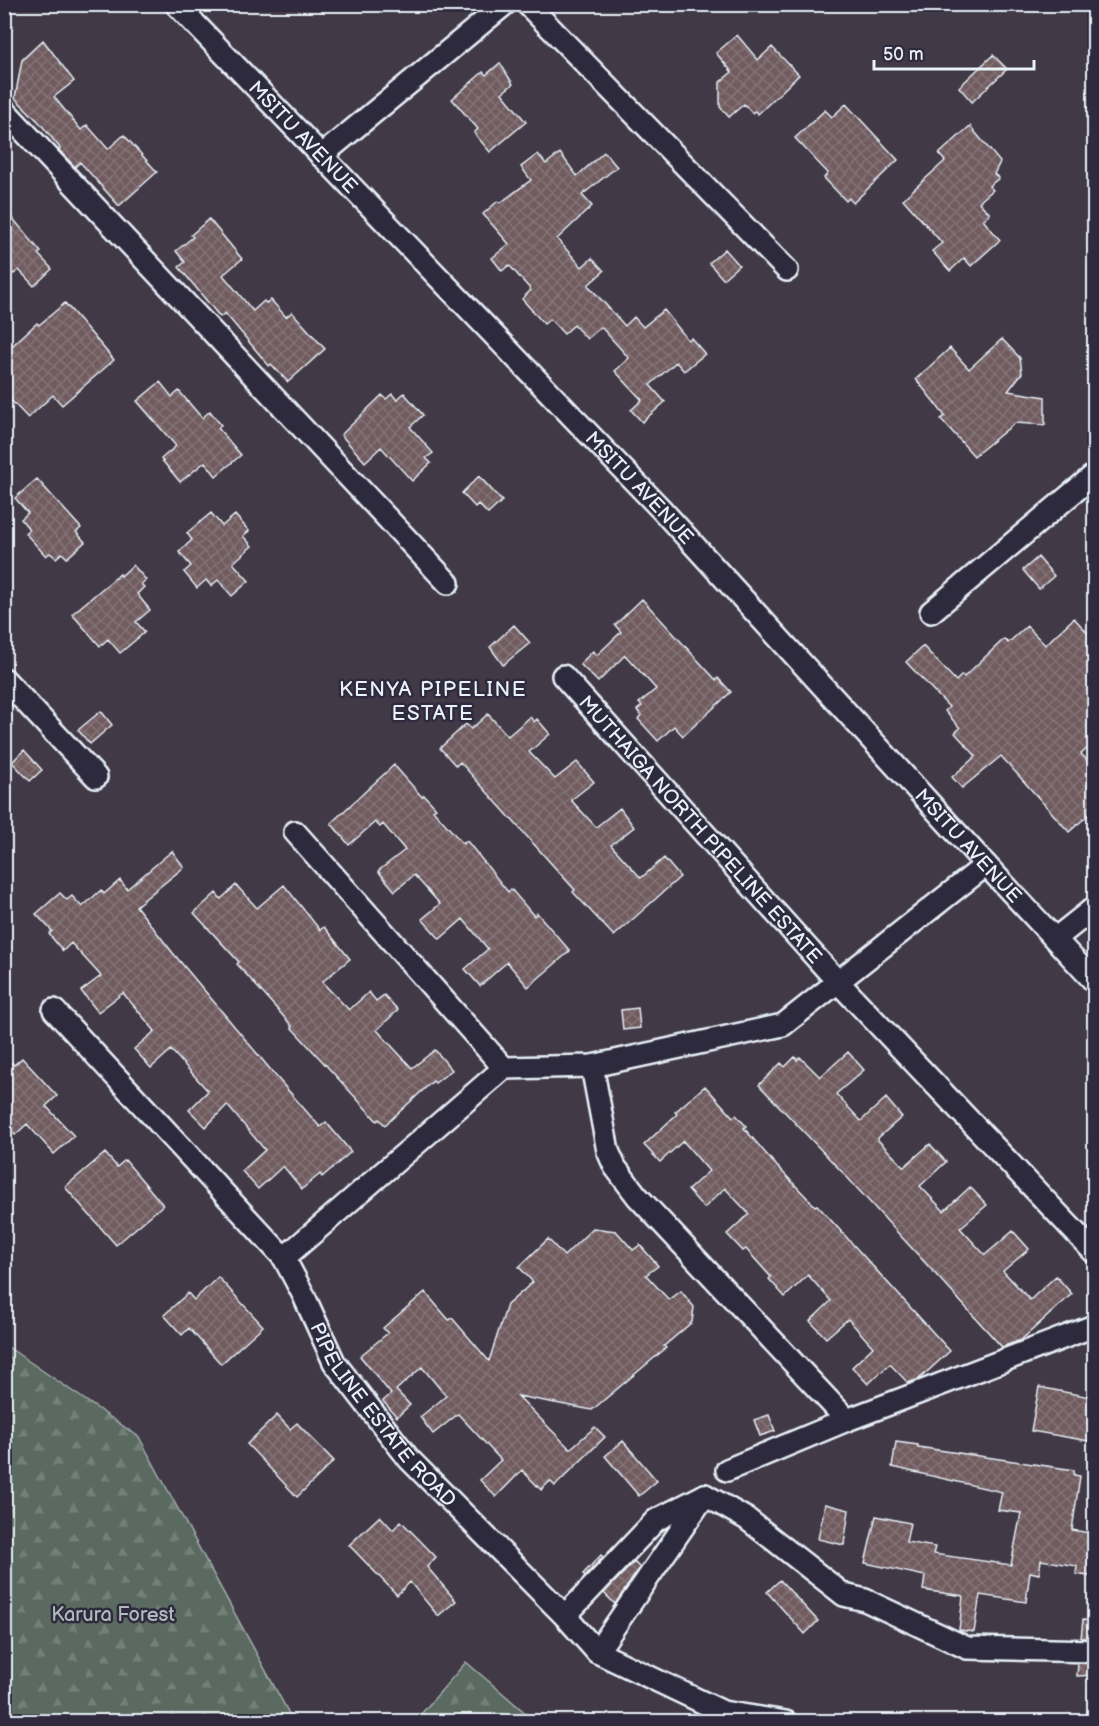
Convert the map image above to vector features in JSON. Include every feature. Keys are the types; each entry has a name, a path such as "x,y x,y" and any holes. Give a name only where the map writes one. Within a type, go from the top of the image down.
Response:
{"street":[{"name":"MSITU AVENUE","path":"176,4 661,509 986,866 1095,981"},
{"path":"321,156 505,4"},
{"path":"527,4 787,270"},
{"path":"4,110 448,583"},
{"path":"931,612 1095,475"},
{"name":"MUTHAIGA NORTH PIPELINE ESTATE","path":"563,676 838,982 1095,1252"},
{"path":"4,679 96,777"},
{"path":"284,1258 504,1068 295,832"},
{"name":"MUTHAIGA NORTH PIPELINE ESTATE","path":"504,1068 592,1066 783,1025 986,866"},
{"path":"1055,939 1095,908"},
{"name":"PIPELINE ESTATE ROAD","path":"54,1010 284,1258 342,1374 409,1459 566,1616 597,1652 723,1712 786,1722"},
{"path":"592,1066 605,1138 615,1167 645,1204 847,1420"},
{"path":"727,1470 847,1420 1095,1326"},
{"path":"566,1616 657,1520 705,1495"},
{"path":"705,1495 747,1519 844,1595 865,1600 967,1648 1095,1651"},
{"path":"597,1652 705,1495"}],"green space":[{"name":"Karura Forest","path":"5,1345 139,1437 293,1721 5,1721"},
{"path":"466,1662 535,1721 415,1721"}],"building":[{"path":"737,35 758,60 772,47 799,75 758,114 755,111 752,113 744,104 729,117 720,107 720,82 732,72 716,53"},
{"path":"43,40 74,81 54,97 81,130 87,125 108,149 124,135 157,172 119,206 80,162 75,167 59,150 60,148 39,122 15,98 22,60"},
{"path":"993,55 1007,69 972,102 959,87"},
{"path":"500,63 513,84 502,93 526,122 490,152 474,133 478,129 452,99 483,72 486,75"},
{"path":"846,104 898,160 853,203 849,198 846,201 824,178 828,173 795,138 825,110 832,117"},
{"path":"970,126 1000,162 994,174 999,178 989,186 993,190 979,202 990,214 983,220 1000,240 971,266 964,258 950,271 932,251 942,243 903,199 945,161 939,154"},
{"path":"604,152 617,167 582,195 592,206 557,239 582,267 592,258 604,271 588,285 625,326 634,317 643,327 664,310 688,340 691,338 705,354 684,371 676,362 650,385 665,402 642,422 631,410 642,400 615,371 629,358 601,327 587,339 574,325 564,334 550,319 544,324 522,299 531,290 509,265 502,271 492,258 509,244 483,214 498,201 500,203 531,180 521,167 538,154 546,164 560,153 577,176"},
{"path":"4,208 41,252 38,254 52,269 34,286 19,270 14,274 4,264"},
{"path":"209,219 242,259 223,275 253,311 264,301 266,303 271,300 286,317 292,312 325,349 288,382 271,364 269,366 225,313 220,317 179,267 185,262 176,251"},
{"path":"725,249 739,265 723,279 709,263"},
{"path":"65,303 114,360 62,405 53,395 28,418 4,393 4,353 37,323 39,325"},
{"path":"1002,339 1020,358 1022,373 1008,391 1045,397 1045,425 1015,423 974,456 941,419 945,416 916,379 950,348 969,369"},
{"path":"160,382 172,397 179,391 202,418 210,411 221,425 218,428 241,455 216,476 205,462 180,482 161,459 176,446 137,401"},
{"path":"404,393 423,415 410,427 433,453 426,458 431,463 412,481 381,447 365,462 341,435 382,395 386,399 392,394 397,400"},
{"path":"479,476 502,501 488,514 478,504 475,507 462,493"},
{"path":"37,479 81,528 76,532 85,542 67,558 62,553 56,558 50,553 46,556 25,533 29,529 21,519 28,513 15,498"},
{"path":"211,513 222,526 235,515 249,531 243,536 252,546 233,563 249,581 232,596 218,580 211,586 206,580 197,588 184,572 191,566 179,552 192,540 187,533"},
{"path":"1038,557 1054,576 1039,589 1023,570"},
{"path":"133,565 146,580 141,584 144,587 137,594 150,610 136,622 145,632 120,653 108,639 100,646 72,614"},
{"path":"642,599 716,680 718,678 731,692 683,736 674,726 658,741 638,719 641,715 637,710 642,706 639,703 656,689 625,655 598,682 580,664 593,651 597,655 621,632 615,625"},
{"path":"1074,618 1095,641 1095,742 1081,754 1095,768 1095,809 1069,832 1001,756 962,788 952,777 976,756 955,733 960,728 945,711 949,707 906,662 923,646 956,681 962,675 964,677 1004,639 1008,643 1027,626 1045,645"},
{"path":"514,625 530,643 503,665 490,647"},
{"path":"101,711 112,725 90,744 78,730"},
{"path":"488,714 508,736 530,717 534,722 537,719 550,734 529,752 555,779 577,762 594,782 571,800 596,827 620,808 634,827 611,845 641,878 664,858 680,877 614,936 460,762 456,766 440,748 466,724 471,729"},
{"path":"24,750 42,770 30,781 12,762"},
{"path":"394,765 422,797 424,795 436,808 433,810 463,844 467,841 508,892 511,889 534,916 537,913 570,951 528,987 507,962 480,986 465,969 488,949 463,919 440,939 422,919 440,904 414,875 395,891 378,871 405,850 383,824 380,827 375,822 349,845 331,823"},
{"path":"172,851 184,867 136,906 320,1127 326,1122 351,1152 322,1177 320,1174 302,1189 283,1166 258,1189 242,1171 265,1150 227,1105 206,1127 189,1110 208,1091 171,1050 151,1068 134,1049 155,1031 123,993 98,1012 81,991 101,976 71,943 63,951 49,934 52,931 36,914 60,893 67,900 72,896 82,907 101,890 104,894 120,880 127,889"},
{"path":"236,885 257,908 284,885 320,930 324,927 350,959 322,982 349,1010 369,992 376,1001 384,995 398,1010 377,1030 412,1068 435,1050 452,1070 435,1083 433,1081 385,1125 379,1119 377,1121 291,1027 237,964 239,962 194,913 216,893 221,899"},
{"path":"638,1008 640,1028 623,1030 621,1010"},
{"path":"848,1052 864,1070 836,1094 861,1121 886,1098 902,1117 878,1140 904,1167 930,1144 946,1162 920,1186 944,1211 970,1187 987,1205 960,1228 985,1255 1013,1231 1029,1249 1003,1271 1030,1300 1056,1276 1072,1294 1021,1340 1002,1347 845,1175 759,1085 781,1063 785,1067 795,1057 797,1060 800,1057 820,1077"},
{"path":"4,1055 14,1065 22,1058 57,1096 46,1106 74,1136 54,1154 27,1124 15,1135 4,1123"},
{"path":"705,1086 733,1117 736,1115 773,1162 815,1206 817,1205 950,1351 919,1379 908,1383 890,1364 868,1384 852,1367 873,1347 848,1319 826,1338 810,1321 831,1301 808,1275 785,1297 746,1249 743,1251 727,1234 749,1214 725,1188 704,1208 688,1190 709,1171 683,1141 660,1162 644,1145 677,1114 675,1112"},
{"path":"105,1153 117,1167 125,1160 163,1205 116,1245 65,1187"},
{"path":"593,1228 616,1231 633,1250 640,1245 658,1266 646,1275 669,1300 681,1291 694,1307 692,1322 664,1346 666,1348 592,1410 518,1396 570,1449 595,1427 605,1437 555,1486 550,1481 541,1490 522,1470 496,1497 480,1480 501,1460 458,1414 433,1434 420,1417 446,1396 422,1367 396,1390 410,1405 397,1417 383,1401 391,1394 360,1356 388,1333 383,1328 425,1292 449,1320 452,1318 489,1361 507,1305 533,1282 519,1267 548,1239 564,1256"},
{"path":"218,1277 263,1326 221,1364 189,1328 182,1335 164,1315 188,1293 194,1300"},
{"path":"1039,1387 1095,1398 1095,1442 1031,1431"},
{"path":"277,1415 290,1429 297,1423 334,1461 297,1497 247,1444"},
{"path":"769,1415 775,1431 760,1436 754,1420"},
{"path":"623,1441 657,1481 639,1496 605,1456"},
{"path":"896,1442 1074,1470 1074,1475 1080,1476 1072,1530 1095,1534 1095,1577 1076,1574 1077,1566 1041,1560 1039,1574 1030,1572 1026,1602 980,1595 974,1632 959,1630 963,1596 923,1590 925,1576 865,1563 876,1516 910,1523 906,1542 935,1547 933,1554 1011,1565 1021,1513 998,1510 1002,1492 892,1467"},
{"path":"825,1504 849,1510 844,1545 818,1539"},
{"path":"380,1516 393,1530 401,1521 436,1557 427,1567 456,1601 438,1616 410,1582 397,1595 349,1545"},
{"path":"601,1555 603,1557 585,1576 583,1574"},
{"path":"634,1562 640,1568 615,1604 604,1593"},
{"path":"780,1580 818,1621 805,1634 767,1592"},
{"path":"1083,1620 1095,1621 1095,1638 1081,1638"},
{"path":"1078,1663 1095,1664 1095,1675 1077,1676"}],"district":[{"name":"KENYA PIPELINE ESTATE","path":"433,701"}]}
